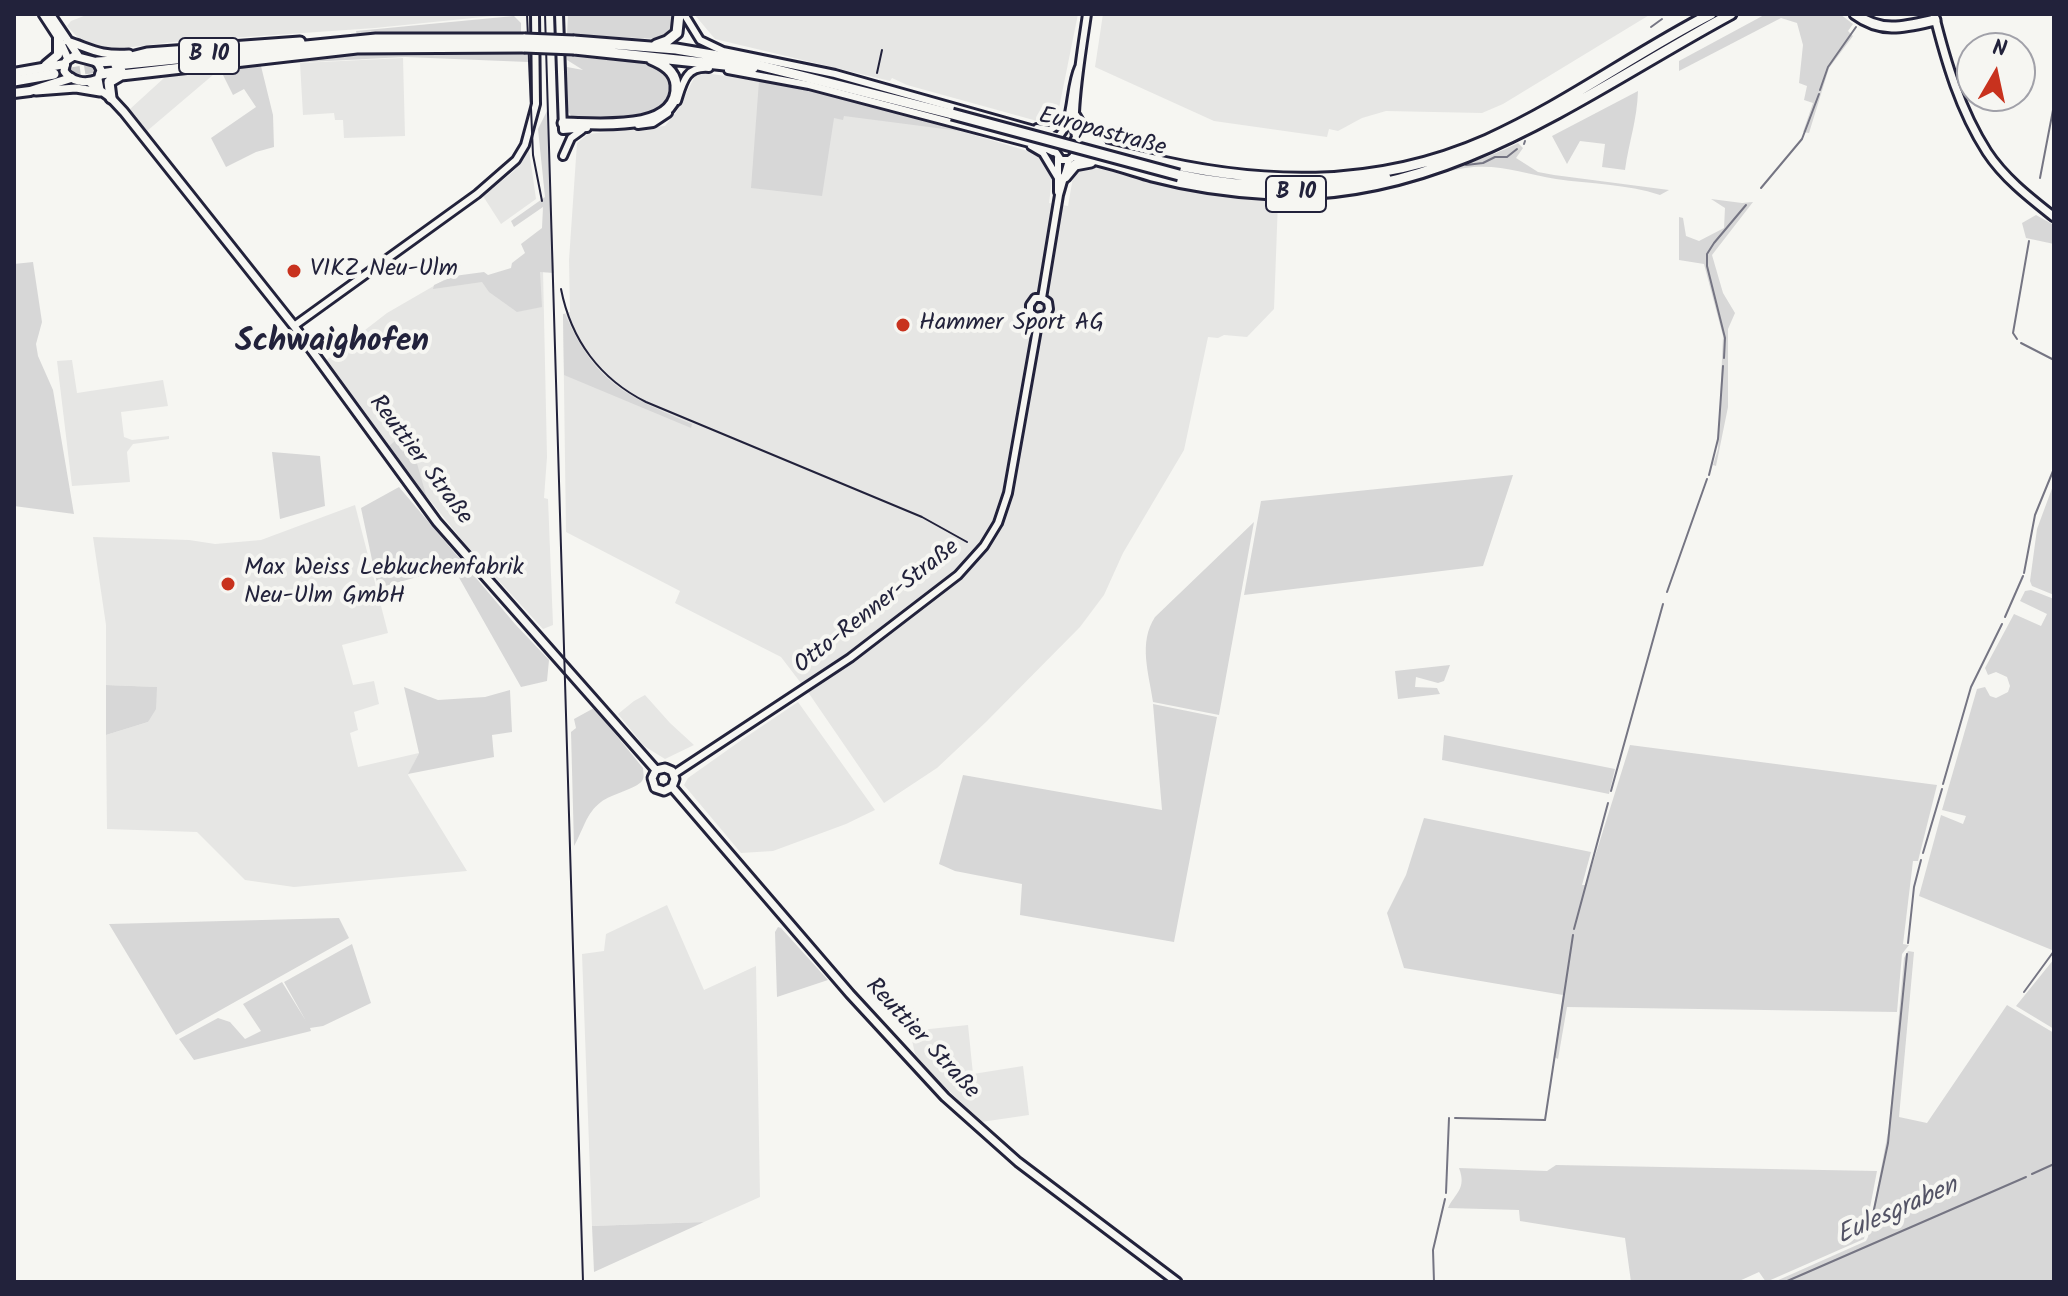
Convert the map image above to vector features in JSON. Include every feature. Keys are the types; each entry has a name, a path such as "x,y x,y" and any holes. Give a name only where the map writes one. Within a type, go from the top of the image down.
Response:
{"highway":[{"path":"649,47 673,38 682,14"},
{"name":"B 10","path":"1072,158 1202,186 1273,194 1372,187 1405,180 1510,129 1711,14"},
{"name":"B 10","path":"1431,166 1521,133 1731,14"},
{"path":"1914,25 1924,14"},
{"path":"1859,16 1879,28 1914,25 1934,17"},
{"path":"97,62 147,53 301,41 376,39"},
{"name":"Europastraße","path":"116,65 376,39 649,47 697,51 780,69 1179,175 1293,186 1375,180 1431,166"},
{"name":"Europastraße","path":"302,47 524,43"},
{"name":"Europastraße","path":"574,45 748,67 823,81"},
{"path":"111,98 108,88 110,80 116,76 357,48"},
{"name":"B 10","path":"697,51 738,55"},
{"path":"563,127 652,120 665,111 675,95 674,79 665,66 641,54"},
{"path":"688,60 734,70"},
{"path":"96,78 118,71 139,72"},
{"path":"14,81 54,74"},
{"path":"1071,116 1087,136 1107,149"},
{"path":"1075,139 1203,172 1277,179 1431,166"},
{"name":"B 10","path":"1061,178 1081,162 1106,164"}],"main road":[{"path":"43,14 79,57 97,62 96,78"},
{"path":"30,91 71,78 64,71 63,39 50,14"},
{"path":"1934,17 1948,70 1988,152 2013,182 2054,217"},
{"path":"63,39 104,54 147,53"},
{"path":"38,69 57,57 63,39"},
{"path":"14,73 79,57"},
{"name":"Reuttier Straße","path":"71,78 96,78 101,92 111,98 294,326 437,522 656,770"},
{"path":"14,93 76,88 101,92"},
{"path":"667,768 674,774 672,787 664,791 655,788 652,778 656,770 667,768"},
{"name":"Reuttier Straße","path":"672,787 850,994 945,1097 1018,1162 1177,1282"}],"street":[{"path":"294,326 477,194 516,160 528,137 536,104 535,14"},
{"path":"559,14 563,127 586,128"},
{"name":"Europastraße","path":"682,14 694,33 708,46 835,74 1060,136"},
{"path":"1071,116 1053,143 1056,155 1072,158 1078,149 1071,116 1087,14"},
{"name":"Europastraße","path":"586,128 653,123 673,109 684,79 693,70 704,67 809,85 1025,142 1056,155"},
{"path":"1029,127 1050,130 1071,116"},
{"path":"563,156 571,138 586,128"},
{"path":"1060,136 1069,135 1075,139"},
{"path":"1025,142 1043,153 1061,178"},
{"name":"Otto-Renner-Straße","path":"1042,298 1061,178 1056,155"},
{"name":"Otto-Renner-Straße","path":"1061,178 1072,158"},
{"name":"Otto-Renner-Straße","path":"1035,298 1048,302 1046,315 1039,318 1030,312 1035,298"},
{"name":"Otto-Renner-Straße","path":"674,774 850,658 958,575 977,555 992,535 1006,502 1039,318"}],"shaded area":[{"path":"89,14 512,14 108,50 82,42 67,26 71,21"},
{"path":"568,14 676,14 676,29 656,39 567,34"},
{"path":"694,14 1078,14 1057,118 1048,124 907,85 892,78 890,81 715,39"},
{"path":"1103,14 1651,14 1503,104 1482,113 1386,111 1362,118 1338,131 1329,129 1327,137 1214,121 1095,67"},
{"path":"1766,14 1840,14 1853,24 1848,31 1853,36 1829,68 1809,133 1803,132 1813,103 1804,100 1807,86 1799,83 1803,45 1797,23 1781,18 1679,71 1679,61"},
{"path":"514,16 521,23 521,32 357,36 356,31"},
{"path":"414,48 527,49 528,62 405,57 269,64 269,59"},
{"path":"566,56 654,64 671,80 669,103 650,118 606,121 573,119 568,111 567,67 583,70 567,60"},
{"path":"403,58 405,136 344,138 343,120 335,120 334,113 303,115 300,63"},
{"path":"260,62 273,115 274,147 226,167 211,138 256,107 244,89 233,95 219,67"},
{"path":"220,69 147,131 130,109 164,78 161,74"},
{"path":"706,73 838,94 1034,153 1041,158 1052,180 1049,203 1068,206 1073,177 1082,169 1092,167 1171,186 1278,201 1274,309 1247,337 1208,337 1184,450 1123,553 1104,595 1080,627 986,722 937,768 884,803 781,657 675,603 680,591 566,532 563,314 570,312 569,260 577,143 588,134 665,126 677,111 695,76"},
{"path":"759,81 837,94 961,128 960,131 844,116 843,120 834,118 822,196 751,188"},
{"path":"1638,91 1625,170 1602,167 1605,144 1580,141 1567,164 1552,136"},
{"path":"547,111 554,273 540,272 542,307 517,312 489,292 482,282 433,289 434,285 454,276 484,272 488,275 511,268 512,263 525,253 521,244 542,228 543,207 514,227 511,221 545,197 538,129"},
{"path":"1518,143 1523,148 1516,158 1538,172 1669,190 1660,195 1622,186 1477,167 1457,169 1375,191 1283,199 1283,196 1373,185 1433,173"},
{"path":"529,150 536,199 501,224 483,196 514,171"},
{"path":"1711,199 1753,202 1712,255 1723,293 1735,313 1728,329 1728,407 1716,466 1713,465 1718,449 1723,336 1704,264 1679,260 1679,217 1683,218 1686,236 1699,241 1724,228 1725,208"},
{"path":"2036,215 2054,225 2054,244 2026,238 2022,223"},
{"path":"33,262 42,322 36,344 53,390 74,514 14,506 14,264"},
{"path":"543,270 547,457 544,498 548,499 553,625 543,629 466,545 325,361 387,313 444,280"},
{"path":"563,314 601,372 631,395 692,424 691,428 564,375"},
{"path":"72,360 77,393 163,380 168,406 121,412 124,437 132,440 169,436 169,439 133,444 127,452 130,482 72,486 57,361"},
{"path":"395,441 403,452 412,446 428,502 388,447"},
{"path":"272,452 320,456 325,506 280,519"},
{"path":"1513,475 1483,566 1244,595 1261,501"},
{"path":"2054,483 2054,595 2032,586 2030,581 2037,529"},
{"path":"399,487 549,660 547,681 521,687 453,567 378,588 361,508"},
{"path":"355,505 388,633 342,645 353,685 374,681 379,704 354,712 358,730 350,733 358,767 419,753 408,775 467,871 294,887 245,880 197,832 107,829 106,735 148,722 156,687 106,685 106,625 93,537 189,540 215,544 261,540"},
{"path":"1254,522 1219,715 1153,702 1146,648 1155,617"},
{"path":"2031,590 2054,599 2052,950 1919,896 1941,815 1963,824 1966,816 1942,810 1977,689 1985,687 1990,696 1996,698 2008,692 2010,686 2007,677 1996,672 1988,675 1985,668 2014,614 2041,626 2047,614 2020,601 2025,591"},
{"path":"1450,665 1444,681 1438,683 1416,677 1415,687 1437,688 1440,694 1398,699 1395,671"},
{"path":"106,685 157,687 156,709 148,722 106,735"},
{"path":"404,687 438,700 485,697 510,690 512,732 492,735 494,757 408,774 419,753"},
{"path":"645,695 694,745 665,759 644,746 618,714"},
{"path":"798,702 875,810 773,851 741,853 684,785 688,778"},
{"path":"1153,704 1217,717 1174,942 1020,915 1022,884 955,871 939,864 963,775 1162,810"},
{"path":"594,708 643,768 643,778 639,784 596,806 574,846 571,732 576,728 574,719"},
{"path":"1444,735 1615,769 1609,794 1442,760"},
{"path":"1630,745 1937,785 1918,861 1913,861 1903,944 1909,945 1902,954 1897,1012 1567,1007 1558,1059 1554,1057 1563,995 1404,968 1387,913 1406,875 1424,818 1591,852 1582,885 1586,885"},
{"path":"667,905 704,990 756,966 760,1197 704,1222 592,1226 582,954 604,951 606,934"},
{"path":"339,918 349,938 176,1035 109,924"},
{"path":"778,927 828,980 777,997 775,932"},
{"path":"352,944 371,1003 323,1026 310,1028 311,1031 194,1060 179,1039 218,1018 230,1022 245,1039 261,1031 243,1004 282,982 306,1021 284,982"},
{"path":"1908,951 1914,952 1899,1117 1927,1123 2007,1005 2054,1033 2054,1282 1774,1282 1866,1241 1868,1237 1889,1127 1904,958"},
{"path":"2054,959 2054,1029 2016,1006"},
{"path":"968,1025 973,1074 1023,1066 1029,1115 981,1122 915,1054 910,1031"},
{"path":"1556,1165 1877,1171 1864,1239 1766,1282 1759,1272 1737,1282 1631,1282 1625,1238 1520,1221 1519,1210 1448,1208 1461,1186 1459,1168 1547,1171"},
{"path":"704,1222 594,1272 592,1226"}],"waterway":[{"path":"1651,27 1662,19"},
{"path":"1820,90 1828,67 1856,27"},
{"path":"1761,188 1802,139 1819,94"},
{"path":"2040,178 2053,110"},
{"path":"1466,165 1507,157 1517,149"},
{"path":"1724,358 1725,338 1707,266 1707,254 1746,205"},
{"path":"2017,339 2013,333 2029,241"},
{"path":"2021,343 2054,360"},
{"path":"1709,475 1718,439 1723,366"},
{"path":"2024,573 2035,515 2053,471"},
{"path":"1667,592 1707,479"},
{"path":"2005,617 2023,576"},
{"path":"1611,791 1663,604"},
{"path":"1943,784 1971,687 2002,624"},
{"path":"1923,853 1942,789"},
{"path":"1574,929 1608,803"},
{"path":"1908,943 1914,887 1921,860"},
{"path":"1455,1118 1545,1120 1573,935"},
{"path":"2024,992 2054,951"},
{"path":"1873,1214 1888,1143 1907,954"},
{"path":"1446,1193 1449,1118"},
{"name":"Eulesgraben","path":"2032,1174 2054,1164"},
{"name":"Eulesgraben","path":"1785,1282 2026,1177"},
{"path":"1434,1282 1433,1250 1445,1199"}],"tunnel":[{"path":"58,74 116,65"}],"railway":[{"path":"527,14 533,155 542,201"},
{"path":"545,14 583,1282"},
{"path":"877,73 882,50"},
{"path":"561,289 580,341 602,370 630,393 922,517 967,542"}],"place":[{"name":"VIKZ Neu-Ulm","path":"294,271"},
{"name":"Hammer Sport AG","path":"903,325"},
{"name":"Max Weiss Lebkuchenfabrik Neu-Ulm GmbH","path":"228,584"}],"district":[{"name":"Schwaighofen","path":"332,345"}]}
